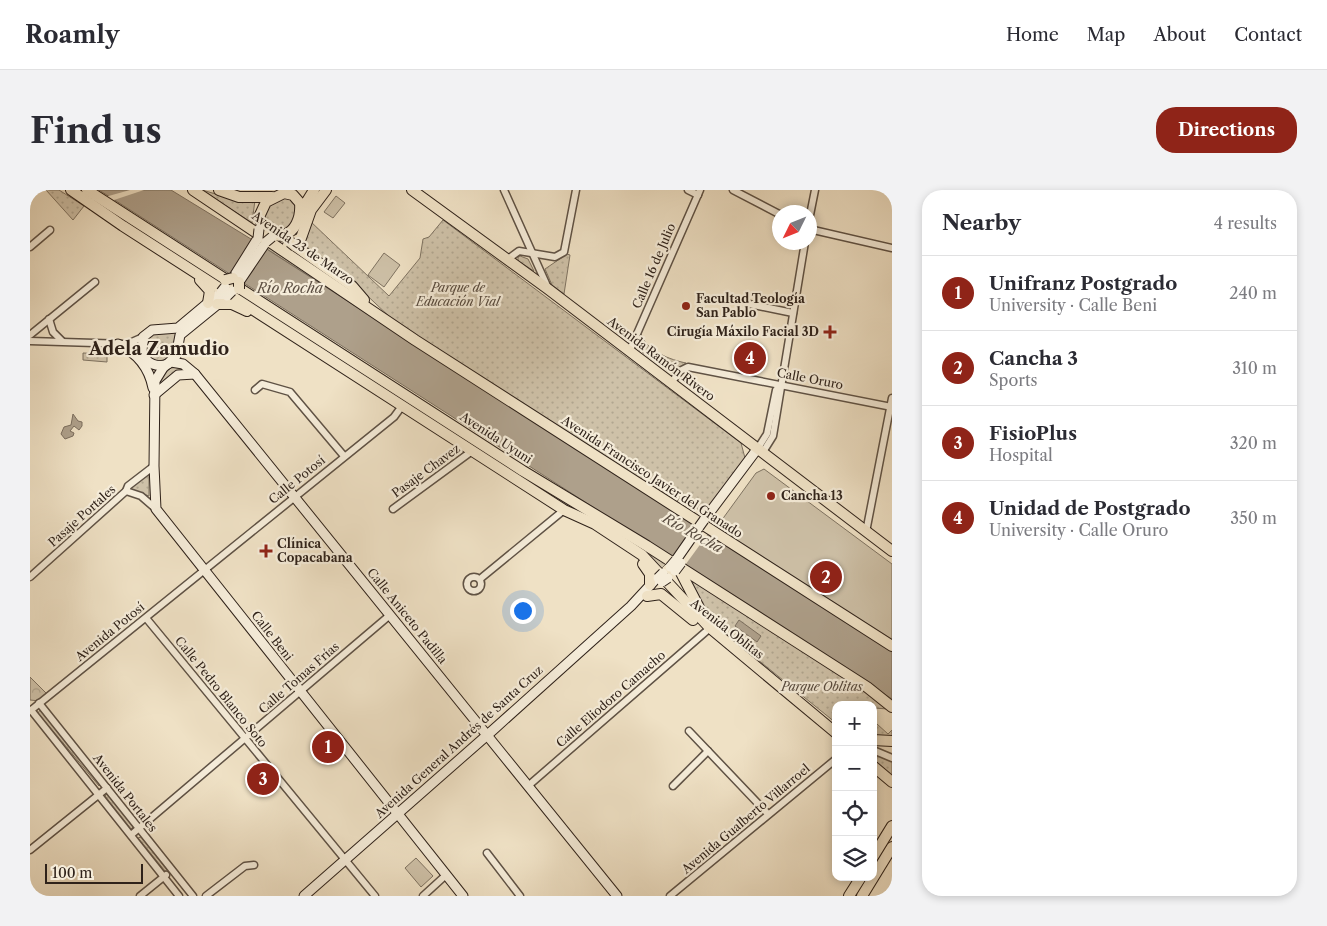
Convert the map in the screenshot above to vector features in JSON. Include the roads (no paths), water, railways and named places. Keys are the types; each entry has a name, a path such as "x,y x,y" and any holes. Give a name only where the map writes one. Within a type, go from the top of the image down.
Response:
{"main road":[{"name":"Avenida Uyuni","path":"62,190 74,192 126,222 157,233 335,356 402,406 568,512 595,524 642,554 710,628"},
{"name":"Avenida Uyuni","path":"87,190 126,222"},
{"name":"Avenida 23 de Marzo","path":"193,190 288,245 398,328"},
{"path":"220,190 260,190"},
{"name":"Avenida 23 de Marzo","path":"220,190 239,197 272,197"},
{"path":"170,363 157,366 148,361 140,347 143,337 152,330 180,330 213,304 232,285 265,239 292,231 297,226 301,211 314,190"},
{"path":"288,245 295,243 301,238 311,210 326,190"},
{"name":"Avenida Ramón Rivero","path":"412,190 548,289 892,551"},
{"path":"265,239 259,217 266,202 272,197 287,192 297,199 301,211"},
{"path":"259,217 264,228 265,239"},
{"path":"126,222 148,233 212,275 239,289 249,299 335,356"},
{"path":"126,222 143,243 206,285 213,304"},
{"path":"265,239 288,245 352,286 372,310"},
{"path":"213,304 226,303 239,307 335,356"},
{"name":"Avenida Francisco Javier del Granado","path":"398,328 892,646"},
{"path":"156,509 153,391 158,374 176,356 180,330"},
{"path":"118,344 128,349 143,363 153,391"},
{"name":"Avenida Uyuni","path":"335,356 575,504 670,571 867,688 892,707"},
{"name":"Calle Aniceto Padilla","path":"170,363 183,364 196,374 617,896"},
{"path":"153,391 184,374 196,374"},
{"path":"710,628 670,571 760,450"},
{"name":"Calle Beni","path":"156,509 463,896"},
{"path":"568,512 636,558 648,570 650,585"},
{"name":"Avenida General Andrés de Santa Cruz","path":"304,896 631,606 650,585 670,571"},
{"name":"Avenida General Andrés de Santa Cruz","path":"631,606 647,596 670,571"},
{"name":"Avenida Oblitas","path":"647,596 661,594 698,625 710,628 832,729"},
{"path":"877,740 892,741"},
{"path":"877,769 892,782"},
{"path":"877,850 892,826"},
{"path":"862,896 892,847"},
{"path":"849,896 858,881"}],"street":[{"path":"504,190 548,289"},
{"path":"508,259 518,251 558,257 564,252 576,190"},
{"path":"688,190 699,192"},
{"path":"733,190 772,210"},
{"path":"813,205 816,190"},
{"name":"Calle 16 de Julio","path":"629,352 699,192"},
{"path":"30,247 50,230"},
{"path":"817,231 892,248"},
{"path":"760,450 767,434 776,390 780,385 804,250"},
{"path":"30,335 95,282"},
{"path":"749,304 793,313"},
{"path":"49,319 53,332 63,342"},
{"path":"30,341 127,344 143,337"},
{"name":"Calle Oruro","path":"671,383 680,371 688,367 891,407"},
{"path":"255,390 262,384 290,392 344,456"},
{"path":"866,532 892,398"},
{"name":"Calle Potosí","path":"204,570 394,417 402,406"},
{"name":"Pasaje Chavez","path":"393,509 472,451"},
{"name":"Pasaje Portales","path":"30,576 126,491 128,486 154,466"},
{"name":"Pasaje Portales","path":"126,491 141,496 156,509"},
{"path":"480,580 568,512"},
{"name":"Avenida Potosí","path":"30,710 204,570"},
{"name":"Calle Tomas Frías","path":"131,835 390,615"},
{"name":"Calle Pedro Blanco Soto","path":"146,618 375,896"},
{"name":"Calle Eliodoro Camacho","path":"528,786 710,628"},
{"name":"Avenida Portales","path":"39,703 193,896"},
{"name":"Avenida Portales","path":"30,710 179,896"},
{"path":"689,731 768,814"},
{"path":"673,786 708,751"},
{"path":"877,752 892,758"},
{"name":"Avenida Gualberto Villarroel","path":"670,896 832,762"},
{"path":"30,850 107,788"},
{"path":"487,853 520,896"},
{"path":"206,896 245,866 254,865"},
{"path":"140,896 172,870"},
{"path":"424,896 446,875"}],"water":[{"name":"Río Rocha","path":"99,190 171,190 251,239 892,651 892,699"},
{"path":"73,414 78,421 82,422 82,426 79,430 74,426 70,431 74,433 73,436 65,439 61,434 64,427 71,425"},
{"path":"739,620 761,636 757,642 735,626"}],"place":[{"name":"Facultad Teología San Pablo","path":"686,306"},
{"name":"Cirugía Máxilo Facial 3D","path":"830,332"},
{"name":"Unidad de Postgrado","path":"750,358"},
{"name":"Cancha 13","path":"771,496"},
{"name":"Clínica Copacabana","path":"266,551"},
{"name":"Cancha 3","path":"826,577"},
{"name":"Unifranz Postgrado","path":"328,747"},
{"name":"FisioPlus","path":"263,779"}],"district":[{"name":"Adela Zamudio","path":"159,349"}],"park label":[{"name":"Parque de Educación Vial","path":"458,295"},
{"name":"Parque Oblitas","path":"822,687"}]}
